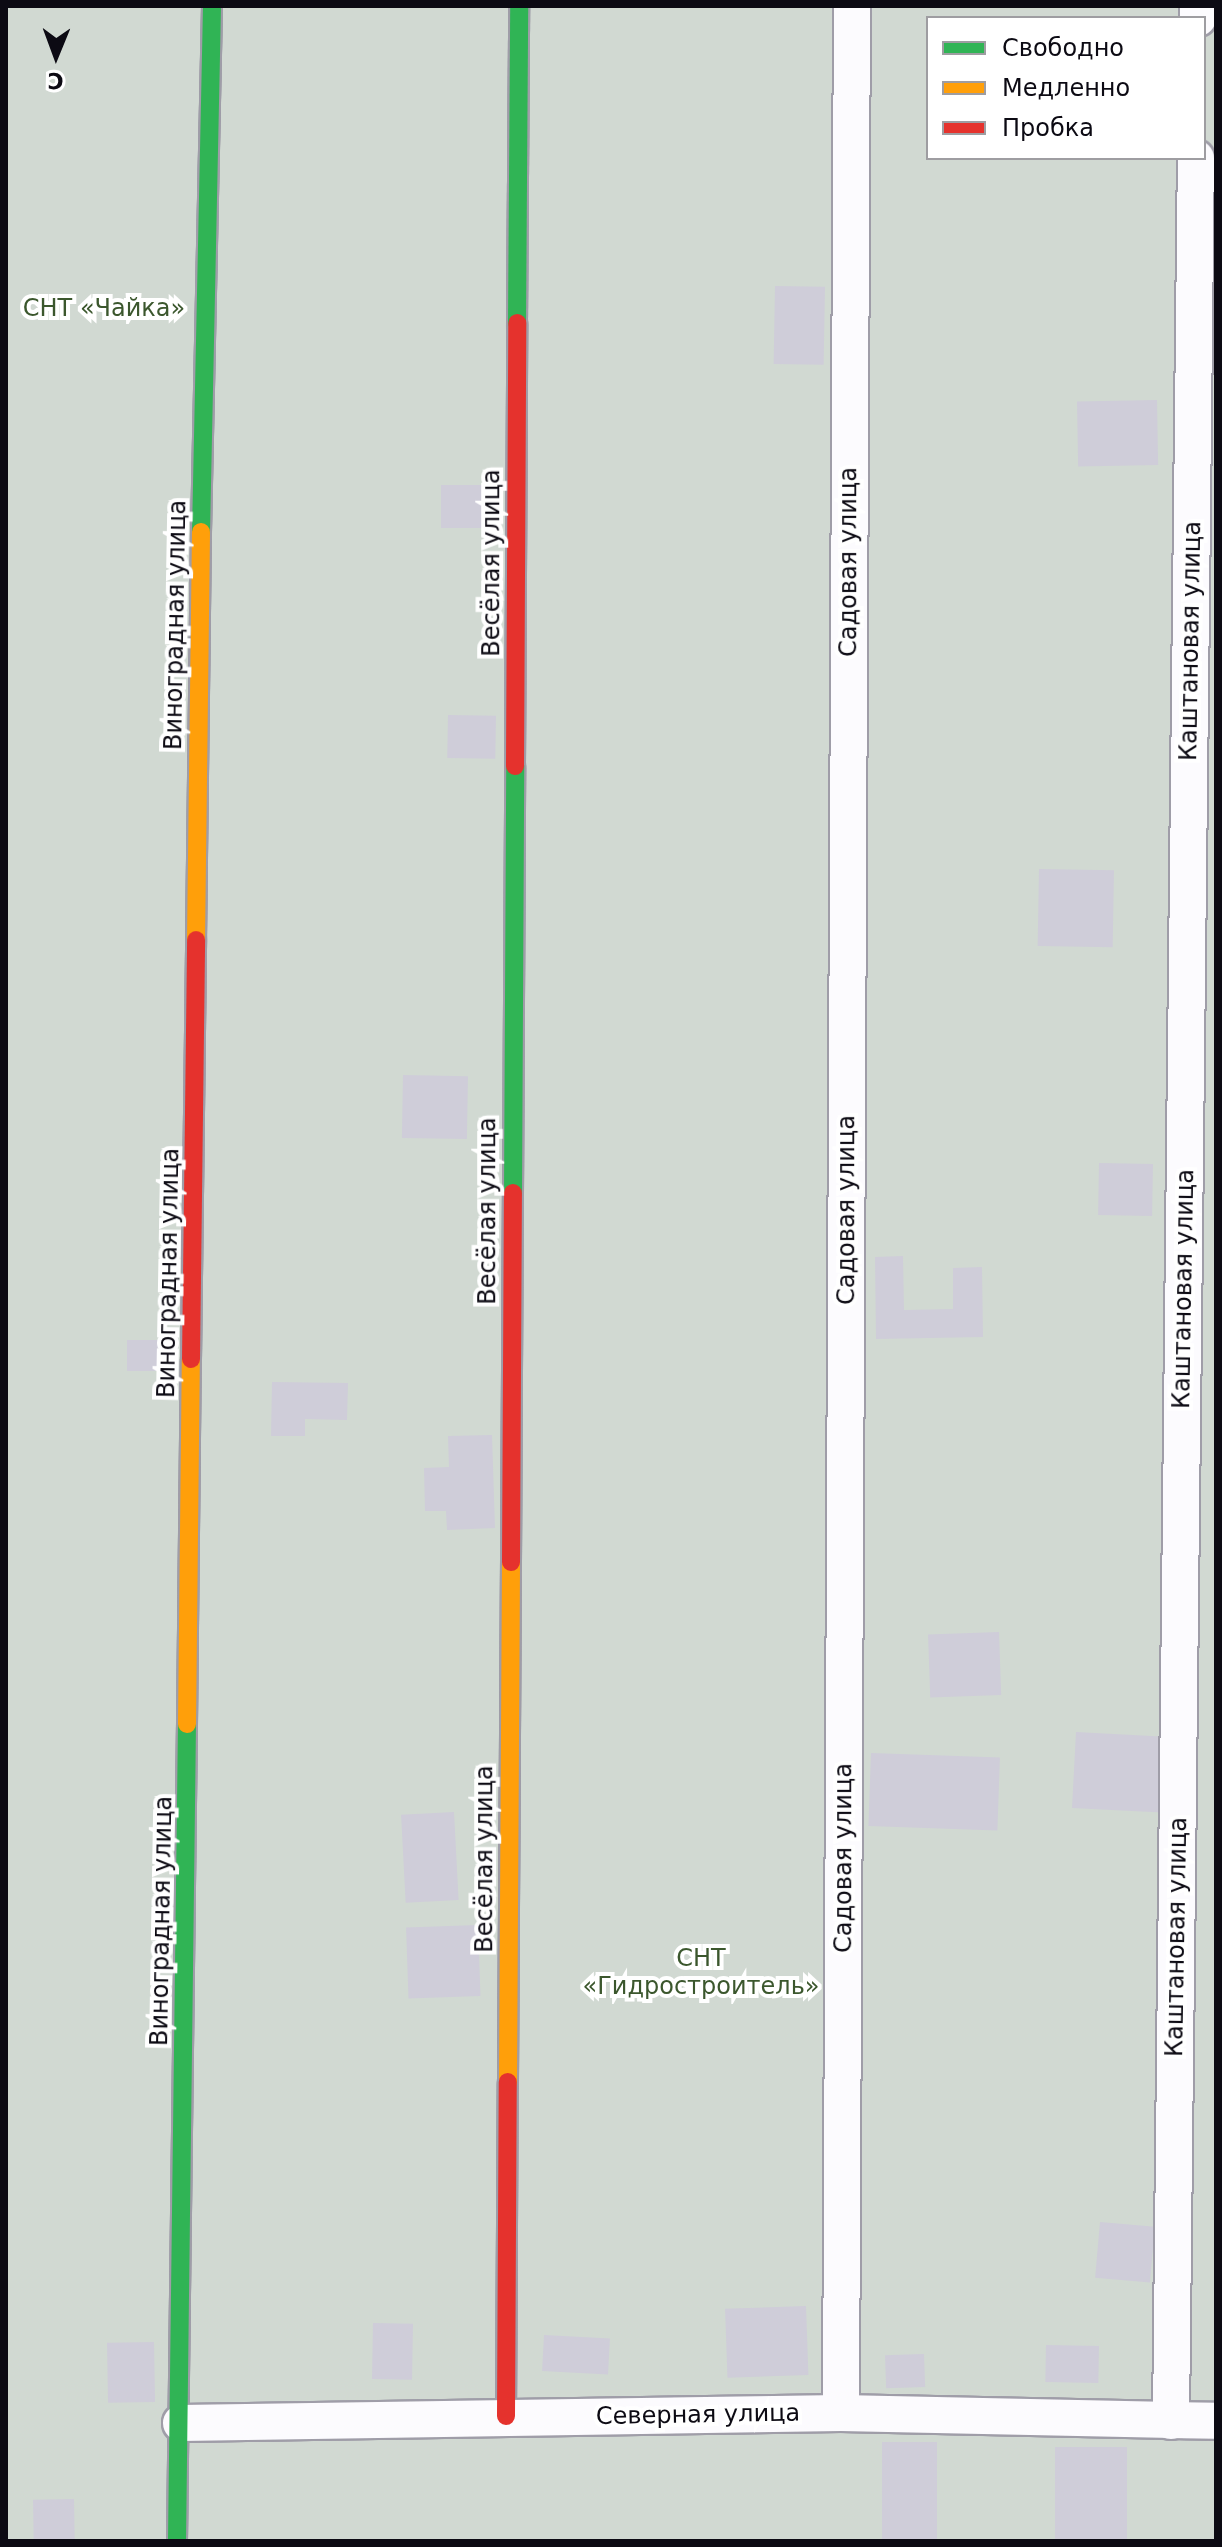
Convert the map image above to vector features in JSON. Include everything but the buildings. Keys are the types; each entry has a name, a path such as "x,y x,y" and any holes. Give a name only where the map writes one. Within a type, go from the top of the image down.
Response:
{"street":[{"name":"Виноградная улица","path":"177,2541 181,2423 205,189 212,6"},
{"name":"Весёлая улица","path":"506,2416 519,6"},
{"name":"Садовая улица","path":"841,2413 852,6"},
{"name":"Каштановая улица","path":"1171,2421 1196,160"},
{"name":"Северная улица","path":"181,2423 841,2413 1216,2421"}],"green space":[{"name":"СНТ «Гидростроитель»","path":"6,6 1216,6 1216,2541 6,2541"}],"traffic: fast":[{"path":"201,532 212,6"},
{"path":"517,323 519,6"},
{"path":"513,1193 515,766"},
{"path":"177,2541 187,1724"}],"traffic: slow":[{"path":"196,940 201,532"},
{"path":"187,1724 191,1359"},
{"path":"508,2082 511,1562"}],"traffic: jam":[{"path":"515,766 517,323"},
{"path":"191,1359 196,940"},
{"path":"511,1562 513,1193"},
{"path":"506,2416 508,2082"}],"park label":[{"name":"СНТ «Чайка»","path":"104,309"}]}
